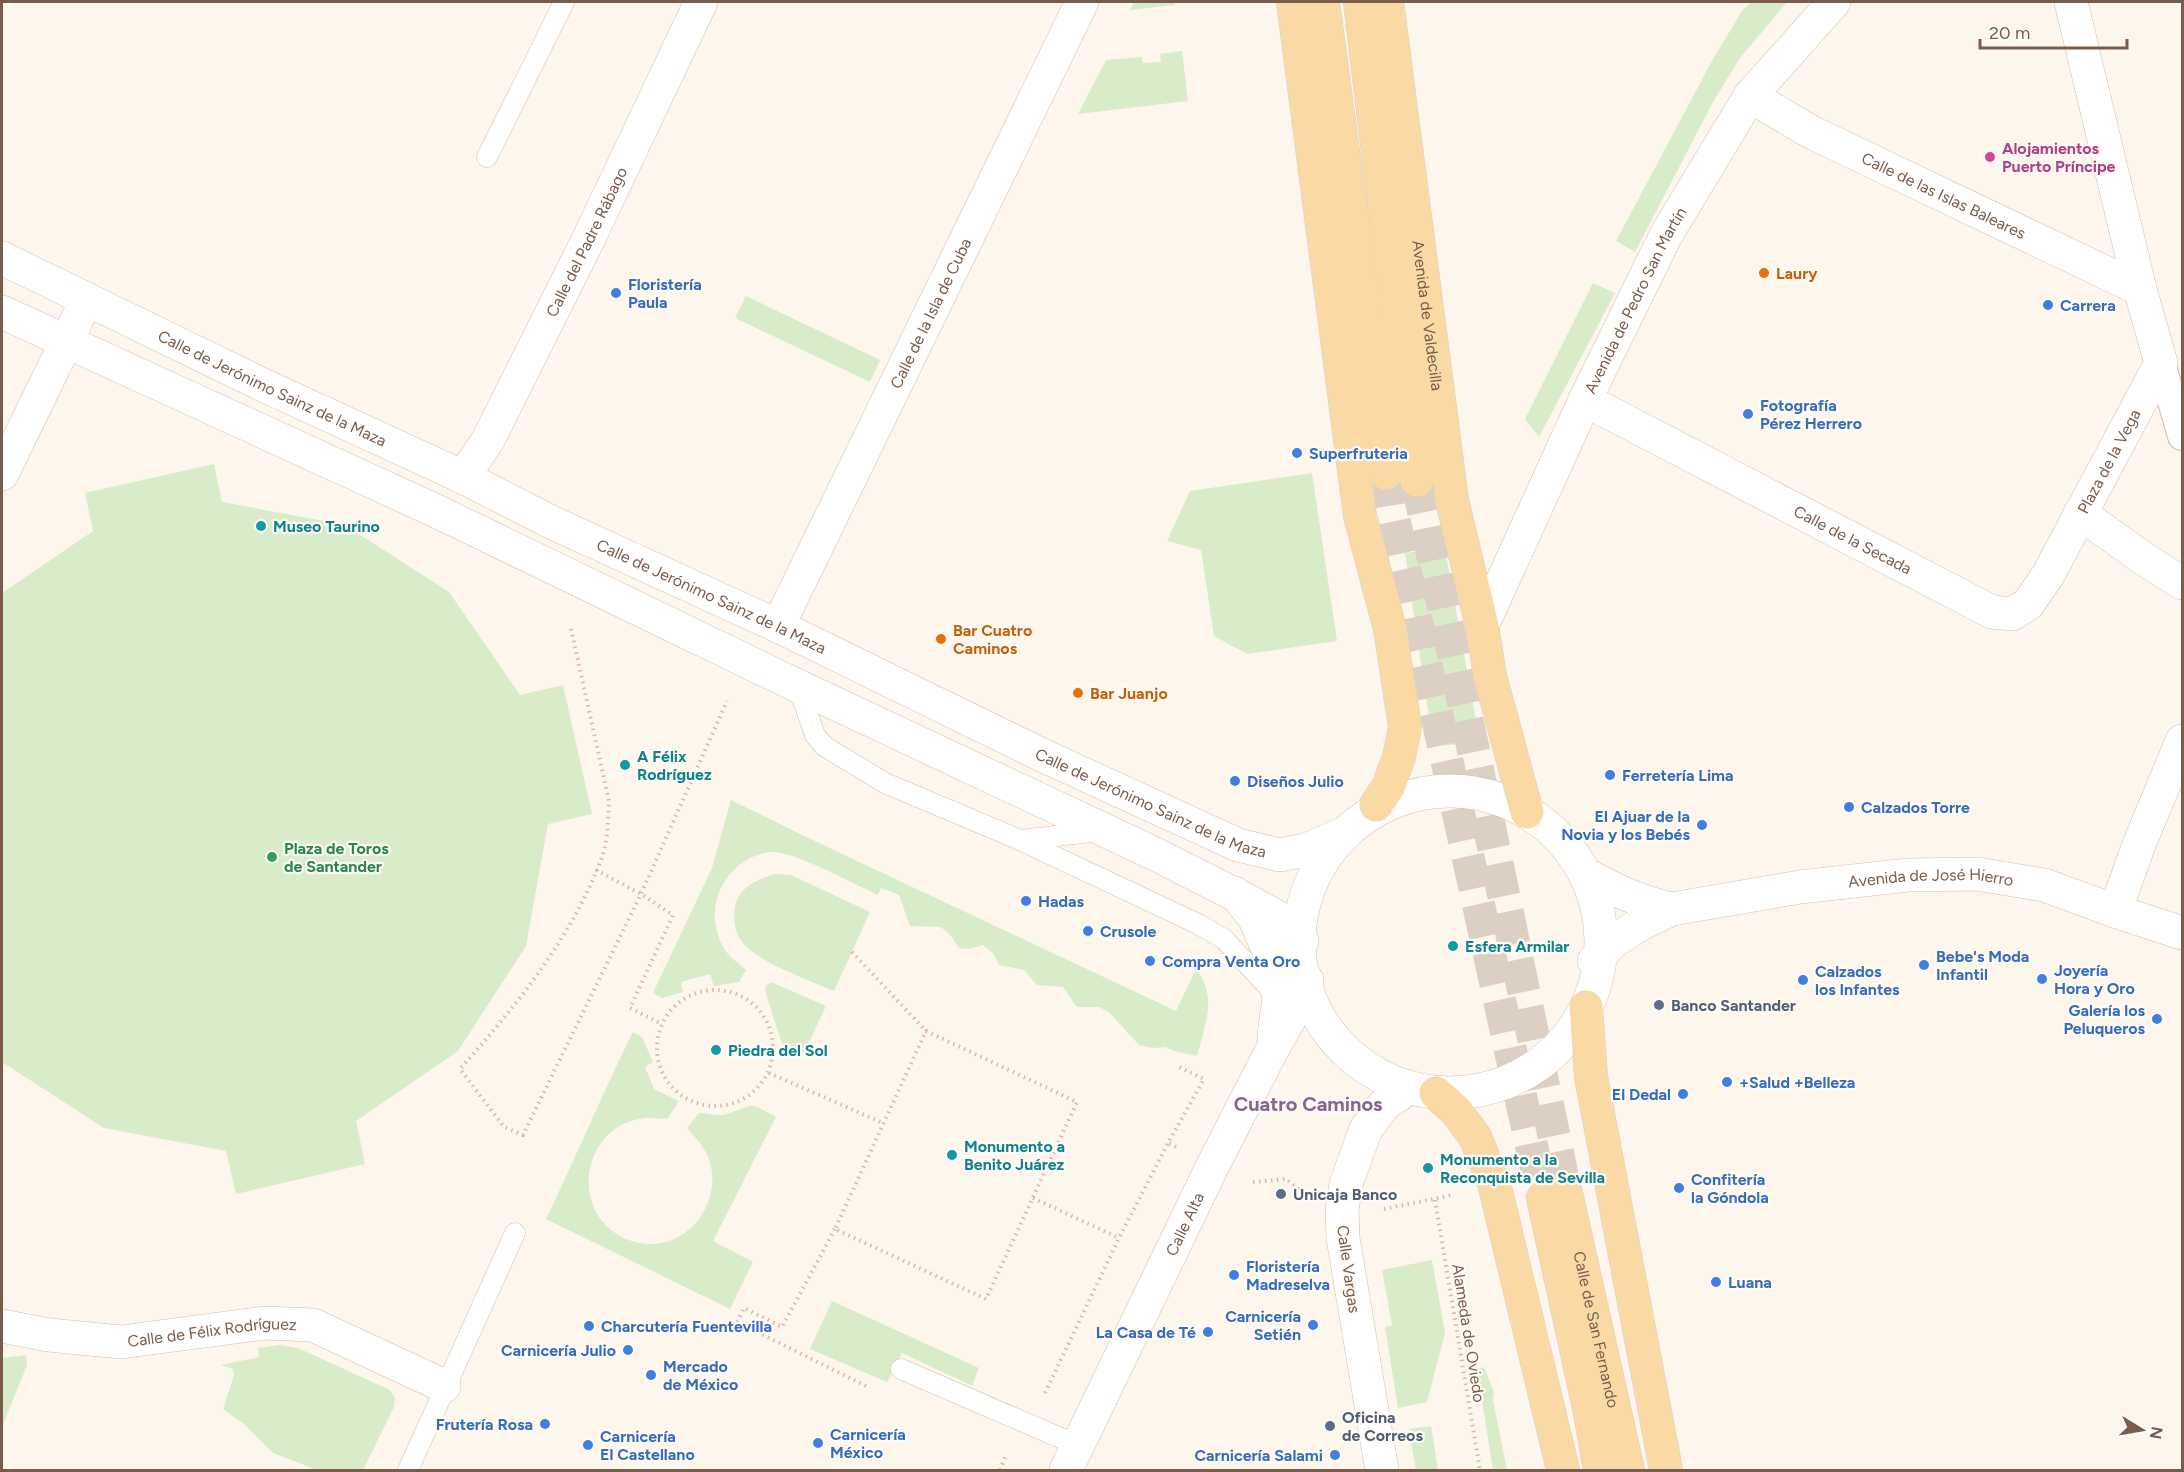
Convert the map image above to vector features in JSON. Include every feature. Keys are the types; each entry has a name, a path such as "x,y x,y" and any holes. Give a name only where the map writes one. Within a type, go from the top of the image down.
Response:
{"main road":[{"path":"1293,2 1360,516 1390,629 1405,727 1392,777 1376,805"},
{"name":"Avenida de Valdecilla","path":"1323,2 1402,476 1360,2"},
{"name":"Avenida de Valdecilla","path":"1388,2 1452,500 1482,626 1490,676 1527,812"},
{"path":"1586,1007 1591,1077 1666,1470"},
{"path":"1422,1091 1456,1111 1475,1137 1494,1183 1563,1470"},
{"name":"Calle de San Fernando","path":"1600,1470 1554,1193 1628,1470"}],"street":[{"name":"Calle del Padre Rábago","path":"463,477 488,441 588,240 701,2"},
{"name":"Calle de la Isla de Cuba","path":"778,626 1082,2"},
{"name":"Avenida de Pedro San Martín","path":"1482,626 1585,400 1666,235 1750,96 1834,2"},
{"path":"2071,2 2140,289 2182,436"},
{"name":"Calle de las Islas Baleares","path":"1750,96 1811,132 2140,289"},
{"name":"Calle de Jerónimo Sainz de la Maza","path":"2,258 261,384 463,477 551,522 778,626 1042,755 1238,845 1280,855 1306,850 1343,834"},
{"path":"2,474 87,298"},
{"path":"2,312 434,510 798,686 1107,831 1235,893 1284,921 1302,941"},
{"name":"Plaza de la Vega","path":"2161,363 2080,513 2182,583"},
{"name":"Calle de la Secada","path":"1585,400 1992,612 2012,614 2028,604 2048,575 2080,513"},
{"path":"2115,911 2140,842 2182,741"},
{"path":"1438,788 1468,788 1503,797 1527,812 1552,830 1585,874 1594,920 1594,961 1586,1007 1562,1043 1533,1071 1497,1089 1467,1097 1422,1091 1376,1078 1356,1064 1337,1042 1318,1011 1307,980 1302,941 1306,904 1322,865 1343,834 1376,805 1438,788"},
{"name":"Avenida de José Hierro","path":"1585,874 1621,894 1648,904 1672,909"},
{"name":"Avenida de José Hierro","path":"1594,961 1614,941 1639,925 1672,909 1800,887 1908,875 1977,874 2044,885 2182,933"},
{"path":"1235,893 1255,919 1271,956 1279,998 1273,1048"},
{"name":"Calle Alta","path":"1072,1458 1212,1167 1294,1011 1307,980"},
{"name":"Calle Vargas","path":"1382,1470 1343,1238 1342,1210 1346,1184 1366,1129 1384,1105 1422,1091"},
{"name":"Calle de Félix Rodríguez","path":"2,1326 50,1335 121,1342 265,1323 313,1325 444,1386"}],"lane":[{"path":"488,157 564,2"},
{"path":"798,686 814,735 824,746 885,783 1020,840 1189,920 1224,939 1279,998"},
{"path":"1020,840 1107,831"},
{"path":"408,1470 515,1233"},
{"path":"901,1370 1029,1426 1072,1458"}],"path":[{"path":"571,630 609,801 608,830 601,859 564,937 505,1019 460,1069 504,1128 523,1135 641,894 727,701"},
{"path":"596,870 641,894 673,915 630,1008 662,1024"},
{"path":"835,1228 986,1299 1077,1102 926,1031 852,952"},
{"path":"710,990 731,992 749,1000 764,1015 772,1033 774,1053 769,1073 757,1090 741,1102 721,1107 700,1105 682,1097 667,1082 658,1064 657,1044 662,1024 674,1007 690,995 710,990"},
{"path":"872,1389 737,1322 744,1308 782,1326 835,1228 926,1031"},
{"path":"1029,1426 1119,1238 1204,1079 1179,1067"},
{"path":"769,1073 883,1123"},
{"path":"1168,1143 1177,1148"},
{"path":"1246,1183 1286,1179 1299,1188 1304,1196"},
{"path":"1377,1210 1456,1194"},
{"path":"1033,1198 1119,1238"},
{"name":"Alameda de Oviedo","path":"1435,1200 1480,1470"},
{"path":"996,1449 1006,1455 1000,1470"}],"green space":[{"path":"1134,2 1175,2 1175,5 1130,10"},
{"path":"1751,2 1787,2 1740,58 1713,102 1635,252 1616,241 1714,57 1742,11"},
{"path":"1182,51 1188,101 1078,114 1106,60 1142,57 1143,63 1161,62 1160,54"},
{"path":"1593,283 1615,293 1539,437 1525,419"},
{"path":"746,296 880,360 870,382 735,318"},
{"name":"Plaza de Toros de Santander","path":"214,464 222,502 345,525 449,592 520,695 563,685 592,814 548,824 526,946 458,1051 356,1121 365,1164 236,1194 226,1151 104,1128 2,1062 2,593 93,531 85,493"},
{"path":"1312,473 1337,641 1247,654 1214,636 1201,550 1167,541 1190,491"},
{"path":"1445,549 1480,743 1433,746 1405,553"},
{"path":"731,800 1176,1011 1196,969 1203,979 1208,1000 1206,1022 1197,1056 1165,1047 1153,1048 1139,1045 1109,1012 1099,1007 1077,1007 1063,987 1037,985 1024,970 999,965 993,953 983,945 969,949 959,948 941,927 910,926 899,895 881,888 878,895 809,862 781,853 762,854 745,861 729,875 719,894 715,915 718,936 730,956 746,970 739,982 714,986 710,974 681,982 683,992 662,998 653,993 712,868"},
{"path":"775,874 791,875 870,912 834,991 760,957 743,943 738,935 734,913 740,895 749,885"},
{"path":"771,982 826,1006 804,1053 782,1044 765,991 766,986"},
{"path":"633,1032 642,1037 653,1062 645,1067 654,1089 679,1101 667,1119 644,1118 621,1125 604,1139 594,1156 589,1177 590,1197 599,1216 613,1232 635,1242 652,1244 668,1242 682,1235 703,1213 712,1183 711,1166 705,1150 687,1128 699,1113 723,1115 754,1106 776,1117 713,1241 753,1262 730,1309 546,1219"},
{"path":"1432,1260 1445,1333 1427,1402 1398,1408 1385,1327 1392,1325 1382,1270"},
{"path":"832,1301 979,1368 972,1386 902,1353 887,1382 810,1349"},
{"path":"280,1345 298,1348 390,1390 395,1398 394,1407 363,1470 317,1470 273,1453 244,1424 223,1409 234,1375 233,1369 221,1365 259,1357 258,1348"},
{"path":"26,1355 27,1365 2,1427 2,1358"},
{"path":"1484,1367 1494,1392 1493,1400 1507,1470 1493,1470 1477,1369"},
{"path":"1431,1426 1438,1470 1416,1470 1409,1429"}],"tunnel":[{"path":"1386,473 1392,511 1543,1198"},
{"path":"1417,480 1565,1189"}],"place":[{"name":"Alojamientos Puerto Príncipe","path":"1990,157"},
{"name":"Laury","path":"1764,273"},
{"name":"Floristería Paula","path":"616,293"},
{"name":"Carrera","path":"2048,305"},
{"name":"Fotografía Pérez Herrero","path":"1748,414"},
{"name":"Superfruteria","path":"1297,453"},
{"name":"Museo Taurino","path":"261,526"},
{"name":"Bar Cuatro Caminos","path":"941,639"},
{"name":"Bar Juanjo","path":"1078,693"},
{"name":"A Félix Rodríguez","path":"625,765"},
{"name":"Ferretería Lima","path":"1610,775"},
{"name":"Diseños Julio","path":"1235,781"},
{"name":"Calzados Torre","path":"1849,807"},
{"name":"El Ajuar de la Novia y los Bebés","path":"1702,825"},
{"name":"Plaza de Toros de Santander","path":"272,857"},
{"name":"Hadas","path":"1026,901"},
{"name":"Crusole","path":"1088,931"},
{"name":"Esfera Armilar","path":"1453,946"},
{"name":"Compra Venta Oro","path":"1150,961"},
{"name":"Bebe's Moda Infantil","path":"1924,965"},
{"name":"Joyería Hora y Oro","path":"2042,979"},
{"name":"Calzados los Infantes","path":"1803,980"},
{"name":"Banco Santander","path":"1659,1005"},
{"name":"Galería los Peluqueros","path":"2157,1019"},
{"name":"Piedra del Sol","path":"716,1050"},
{"name":"+Salud +Belleza","path":"1727,1082"},
{"name":"El Dedal","path":"1683,1094"},
{"name":"Monumento a Benito Juárez","path":"952,1155"},
{"name":"Monumento a la Reconquista de Sevilla","path":"1428,1168"},
{"name":"Confitería la Góndola","path":"1679,1188"},
{"name":"Unicaja Banco","path":"1281,1194"},
{"name":"Floristería Madreselva","path":"1234,1275"},
{"name":"Luana","path":"1716,1282"},
{"name":"Carnicería Setién","path":"1313,1325"},
{"name":"Charcutería Fuentevilla","path":"589,1326"},
{"name":"La Casa de Té","path":"1208,1332"},
{"name":"Carnicería Julio","path":"628,1350"},
{"name":"Mercado de México","path":"651,1375"},
{"name":"Frutería Rosa","path":"545,1424"},
{"name":"Oficina de Correos","path":"1330,1426"},
{"name":"Carnicería México","path":"818,1443"},
{"name":"Carnicería El Castellano","path":"588,1445"},
{"name":"Carnicería Salami","path":"1335,1455"}],"district":[{"name":"Cuatro Caminos","path":"1308,1104"}]}
